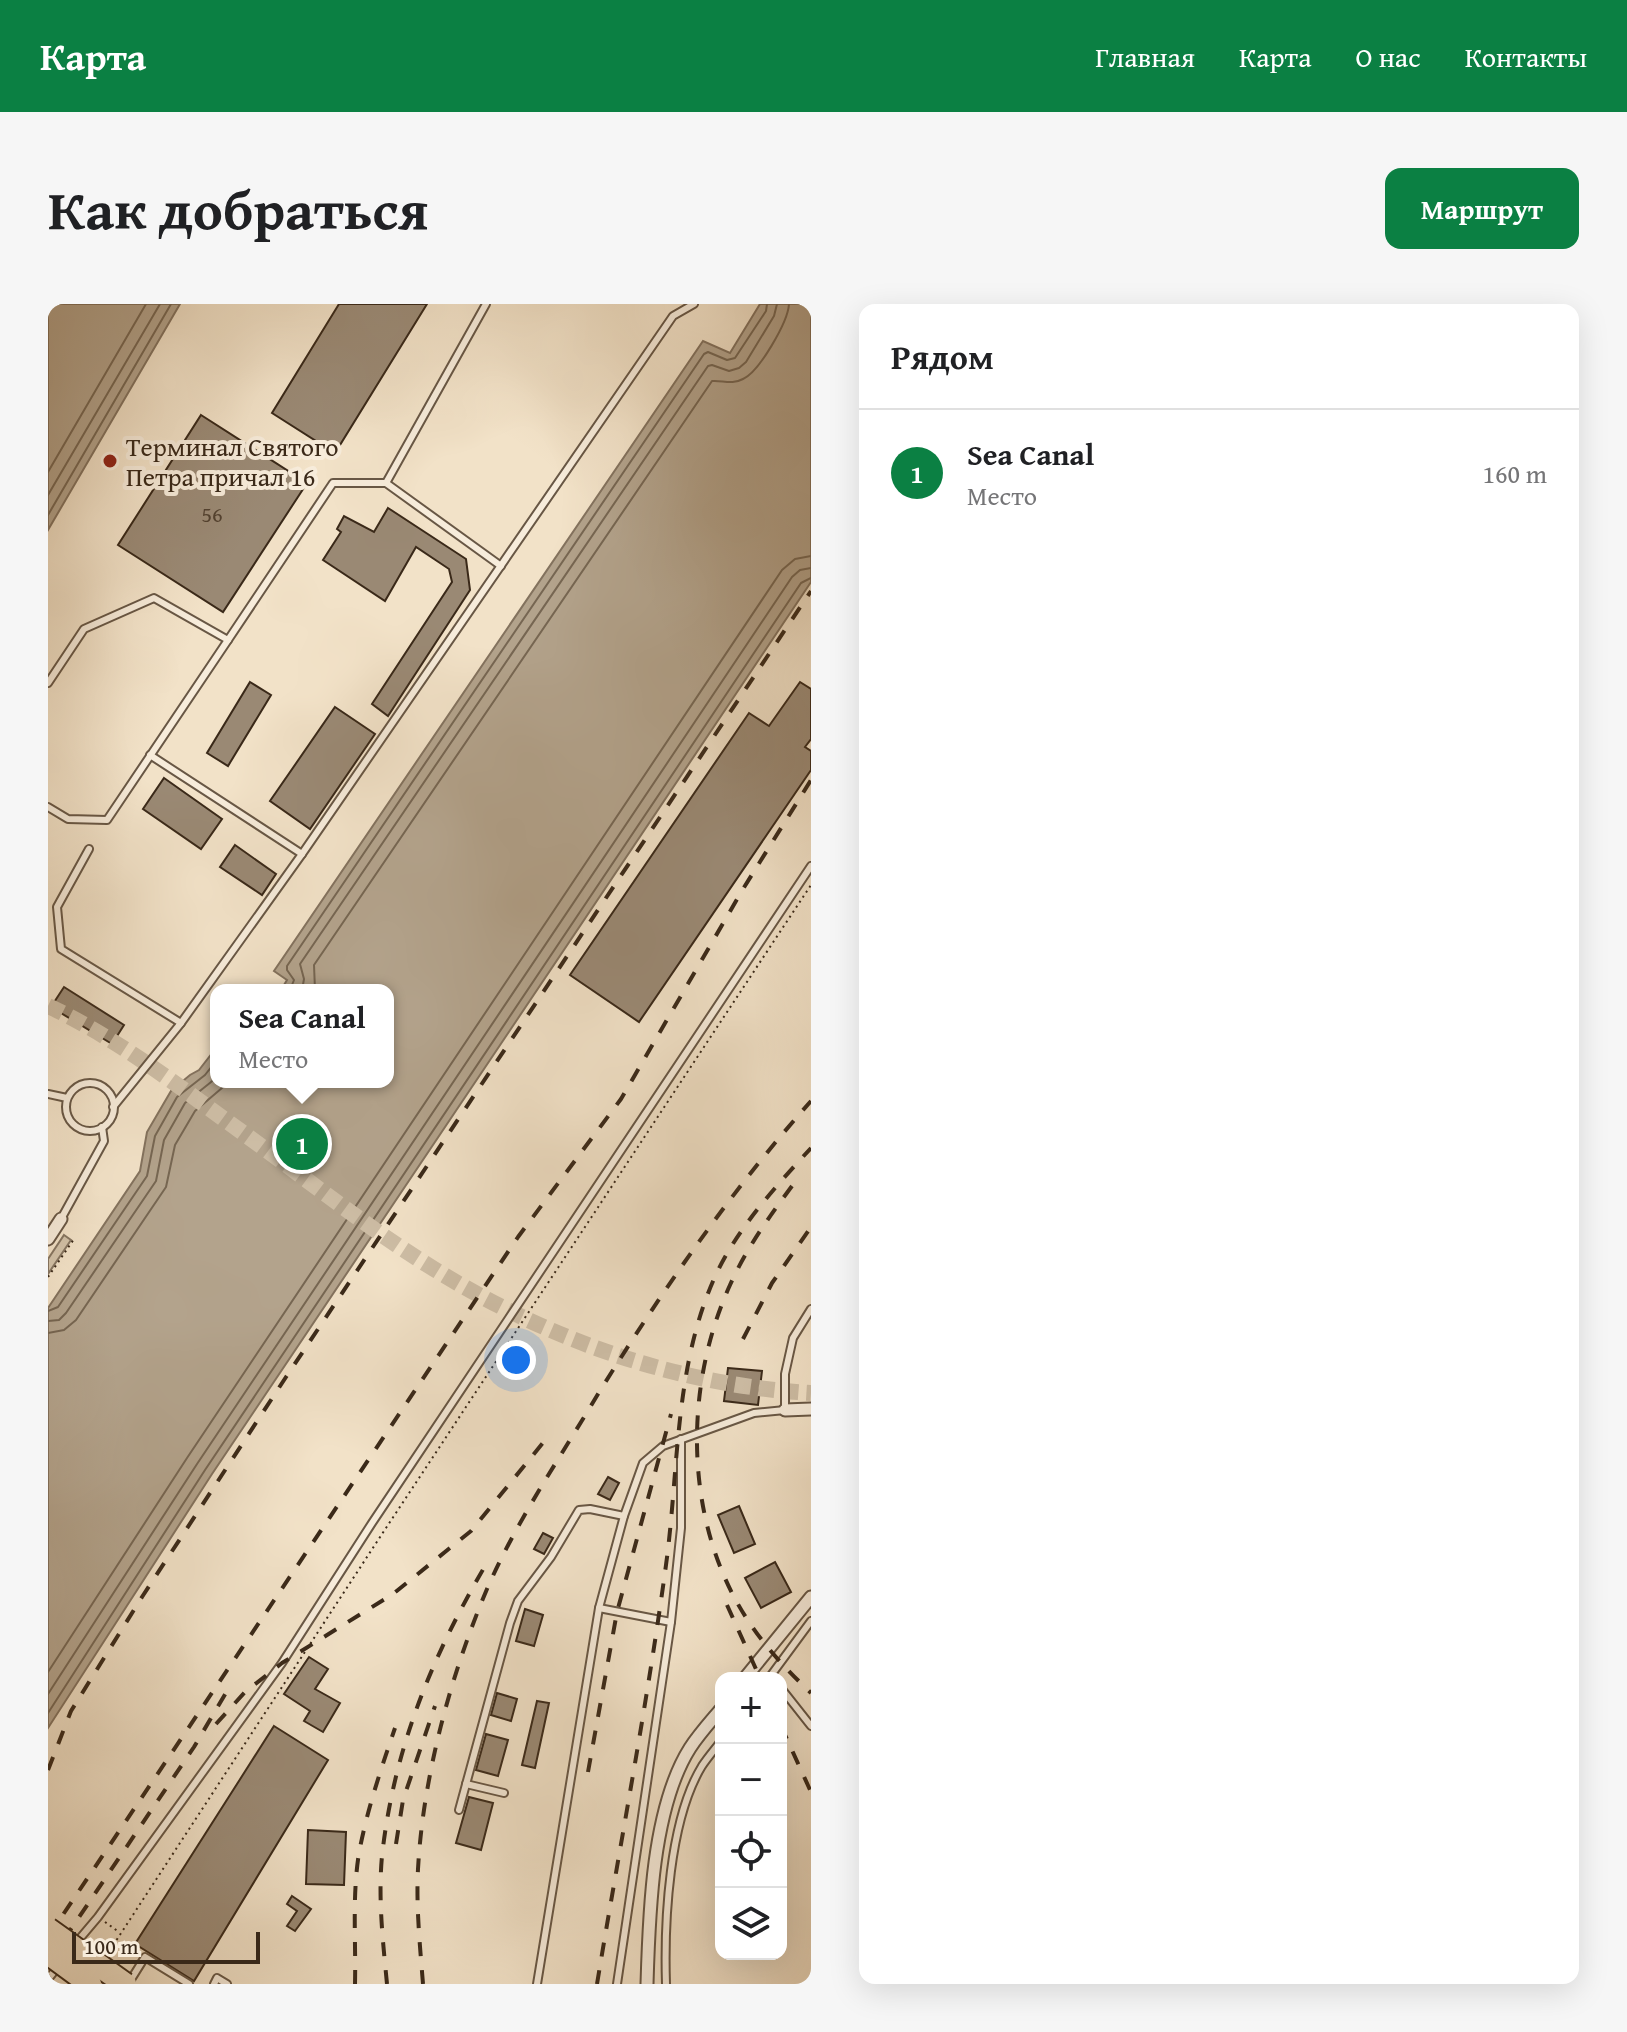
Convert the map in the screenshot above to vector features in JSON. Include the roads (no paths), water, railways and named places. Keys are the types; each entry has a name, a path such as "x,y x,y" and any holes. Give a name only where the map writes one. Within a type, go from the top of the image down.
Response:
{"highway":[{"path":"48,1929 126,1984"},
{"path":"48,1953 90,1984"}],"street":[{"path":"48,1239 61,1219"},
{"path":"785,1410 811,1409"},
{"path":"750,1672 811,1597"},
{"path":"647,1984 652,1894 662,1828 673,1787 689,1748 715,1716"}],"lane":[{"path":"386,483 486,304"},
{"path":"113,1107 181,1023 302,854 673,316 694,304"},
{"path":"48,807 68,819 107,820 333,483 386,483 501,566"},
{"path":"48,683 84,629 154,598 228,640"},
{"path":"150,755 302,854"},
{"path":"89,849 57,907 61,949 181,1023"},
{"path":"48,1979 98,1917 282,1663 372,1523 811,866"},
{"path":"80,1085 98,1085 112,1098 112,1116 102,1127 90,1131 73,1124 65,1107 67,1098 80,1085"},
{"path":"48,1094 67,1098"},
{"path":"61,1219 104,1141 102,1127"},
{"path":"537,1984 599,1608 624,1516 643,1463 663,1446 681,1439 754,1413 785,1410 785,1374 793,1338 811,1309"},
{"path":"617,1984 671,1622 681,1528 681,1439"},
{"path":"459,1810 518,1601 551,1557 579,1510 599,1510 624,1516"},
{"path":"599,1608 671,1622"},
{"path":"775,1672 811,1621"},
{"path":"787,1696 811,1726"},
{"path":"666,1984 670,1884 682,1815 701,1767 719,1744"},
{"path":"466,1784 504,1793"},
{"path":"126,1984 145,1957 189,1984"},
{"path":"214,1984 217,1978 227,1984"}],"water":[{"path":"48,304 180,304 48,530"},
{"path":"760,304 811,304 811,582 212,1474 48,1728 48,1308 140,1171 147,1132 171,1091 199,1070 210,1056 210,1088 394,1088 394,984 285,984 287,980 274,971 703,341 730,353"}],"tunnel":[{"path":"48,1006 150,1066 410,1254 522,1317 615,1355 663,1369 711,1380 811,1393"}],"railway":[{"path":"48,1770 71,1711 142,1597 811,591"},
{"path":"48,1937 518,1237 621,1099 743,889 811,780"},
{"path":"423,1984 418,1883 426,1798 451,1690 487,1589 540,1490 647,1318 725,1207 811,1101"},
{"path":"597,1984 659,1617 680,1420 691,1348 714,1279 733,1244 770,1194 811,1148"},
{"path":"792,1186 743,1259 715,1325 704,1367 698,1410 697,1454 711,1540 726,1581 761,1639 811,1693"},
{"path":"743,1339 772,1283 811,1227"},
{"path":"588,1772 617,1612 671,1414"},
{"path":"216,1724 245,1692 282,1663 393,1594 471,1531 551,1433"},
{"path":"387,1984 381,1872 396,1777 406,1739 433,1666 488,1561"},
{"path":"727,1605 757,1672"},
{"path":"48,1963 194,1747 227,1691"},
{"path":"396,1844 403,1800 435,1706"},
{"path":"355,1984 355,1902 359,1853 370,1805 395,1728"},
{"path":"787,1739 811,1792"}],"place":[{"name":"Терминал Святого Петра причал 16","path":"110,461"},
{"name":"Sea Canal","path":"302,1144"}]}
